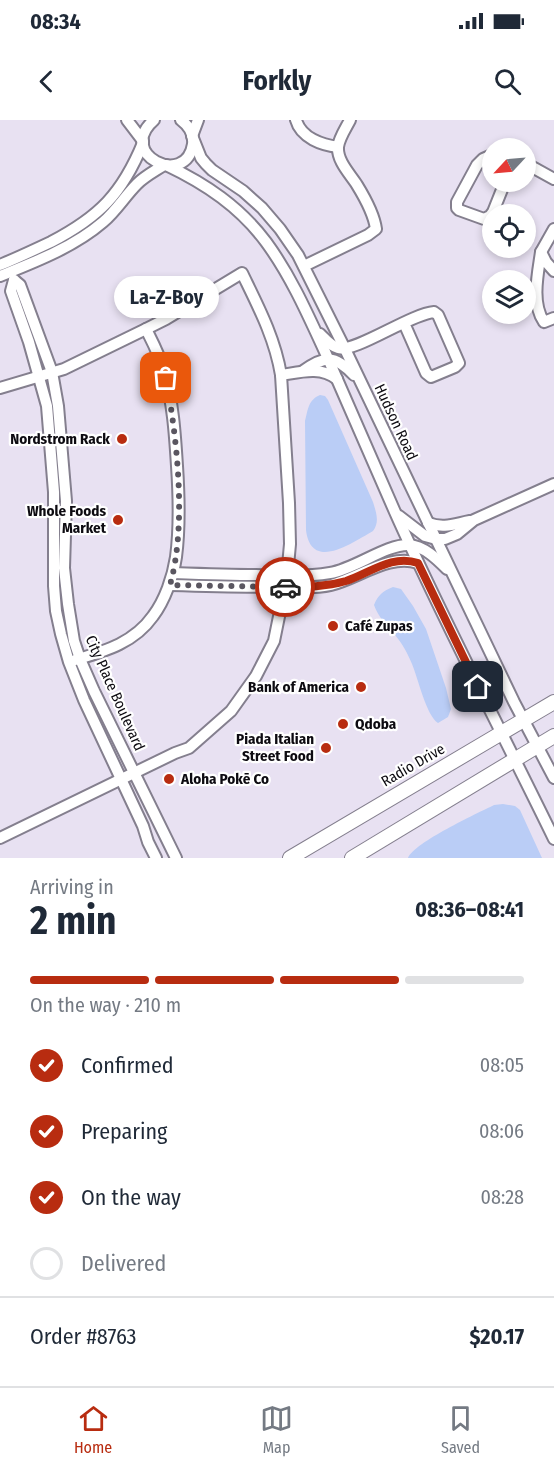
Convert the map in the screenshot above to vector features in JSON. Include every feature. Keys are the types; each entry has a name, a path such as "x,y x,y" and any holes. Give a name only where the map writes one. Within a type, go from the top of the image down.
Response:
{"main road":[{"name":"Radio Drive","path":"290,858 554,702"},
{"path":"352,858 554,736"}],"street":[{"path":"127,120 143,142 150,158 159,164 188,175 216,192 236,208 271,249 288,276 314,327 418,563 554,838"},
{"path":"6,271 97,213 118,190 135,161 146,129 154,120"},
{"name":"Hudson Road","path":"181,120 190,129 204,163 262,207 284,233 304,266 523,720 554,778"},
{"path":"6,271 25,266 90,232 108,218 139,182 165,165 178,163 188,156 198,120"},
{"path":"296,120 298,127 305,135 327,146 338,147"},
{"path":"304,266 376,229 375,221 341,159 338,147 350,120"},
{"path":"482,160 457,202 457,208 484,219 493,212 501,192"},
{"path":"536,169 554,179"},
{"path":"554,229 541,252 536,290 540,315 544,322 554,318"},
{"path":"541,252 546,262 554,270"},
{"name":"City Place Boulevard","path":"6,271 20,285 52,372 58,406 66,501 64,568 75,661 84,700 122,779 156,858"},
{"name":"City Place Boulevard","path":"6,271 40,376 46,406 54,492 54,586 61,634 176,858"},
{"path":"0,388 64,369 166,319 242,273 269,331 279,360 290,525 285,582 273,641 256,676 231,711 189,748 0,838"},
{"path":"314,327 331,344 345,349 404,322 434,312 438,315 459,363 431,377 426,373 404,322"},
{"path":"75,661 135,636 155,615 170,585 173,573 179,504 174,427 164,369 146,329"},
{"path":"303,370 317,361 328,359 342,363 360,380"},
{"path":"281,375 303,370 324,372 337,379"},
{"path":"428,523 445,526 474,520 554,484"},
{"path":"396,514 421,534 436,539 445,539 457,534 474,520"},
{"path":"170,585 285,582 334,573 395,547 410,545 429,554 453,574"},
{"path":"173,573 285,582 314,588 348,580 388,563 402,561 418,563"}],"water":[{"path":"320,395 325,396 328,400 373,502 377,521 373,531 344,547 324,552 316,550 309,543 306,530 305,421 311,403"},
{"path":"393,587 401,589 426,629 446,688 451,709 448,717 438,723 426,705 407,653 398,638 380,617 374,605 381,594"},
{"path":"494,805 515,806 520,810 542,858 408,858 422,844 447,829"}],"way so far":[{"path":"166,378 174,427 179,504 176,556 170,585 285,587"}],"place":[{"name":"La-Z-Boy","path":"166,378"},
{"name":"Nordstrom Rack","path":"122,439"},
{"name":"Whole Foods Market","path":"118,520"},
{"name":"Café Zupas","path":"333,626"},
{"name":"Bank of America","path":"361,687"},
{"name":"Qdoba","path":"343,724"},
{"name":"Piada Italian Street Food","path":"326,748"},
{"name":"Aloha Pokē Co","path":"169,779"}],"route":[{"path":"285,587 314,588 348,580 388,563 402,561 418,563 478,687"}]}
